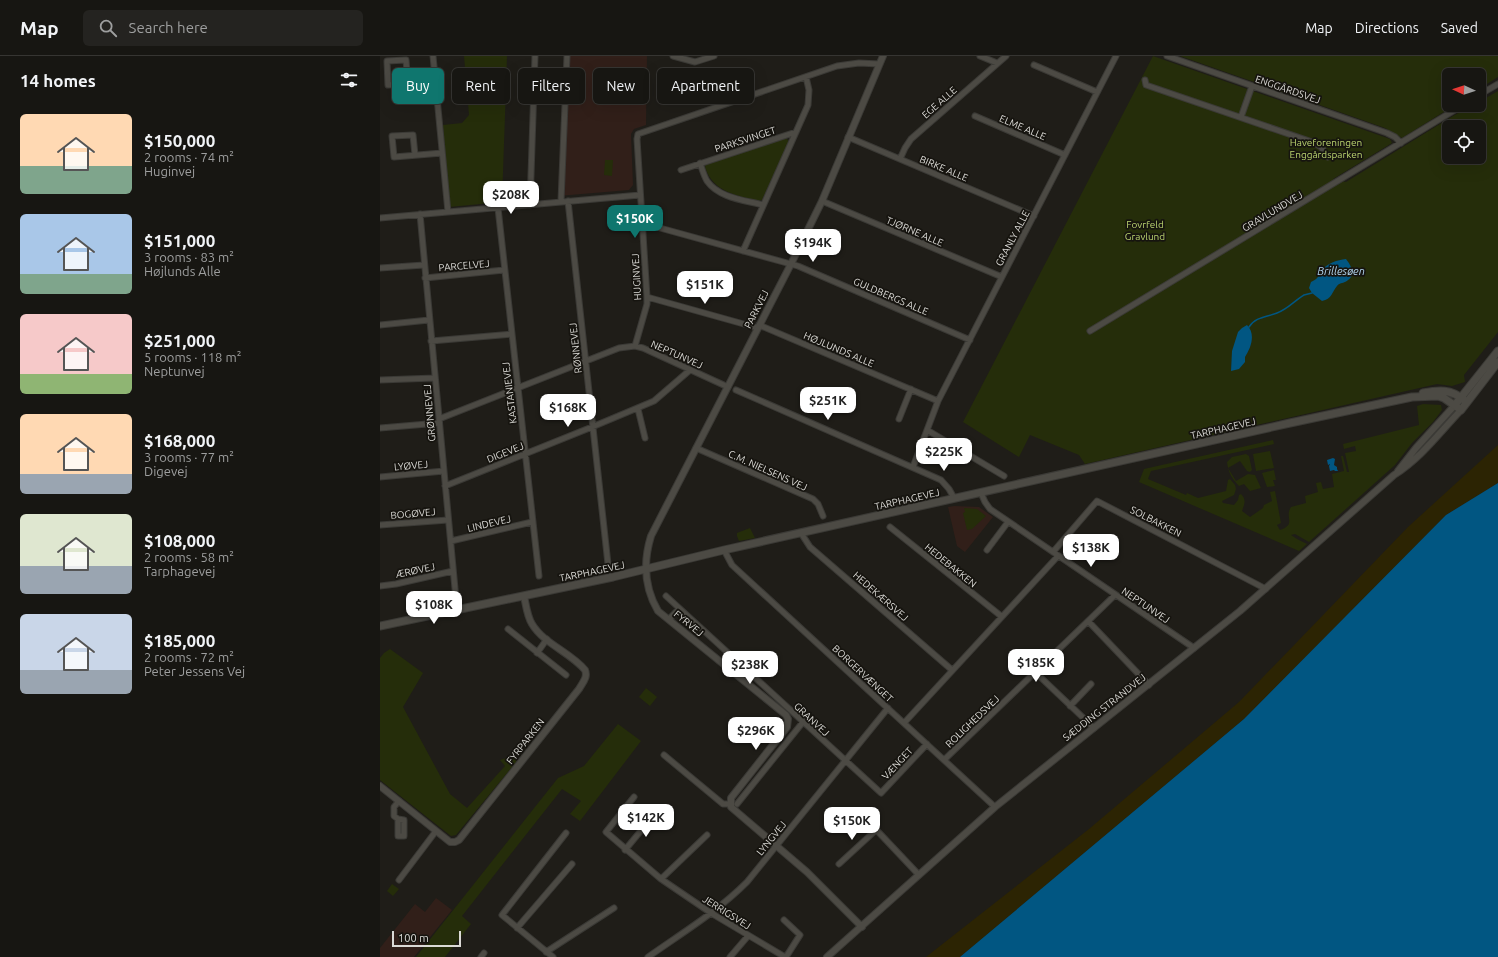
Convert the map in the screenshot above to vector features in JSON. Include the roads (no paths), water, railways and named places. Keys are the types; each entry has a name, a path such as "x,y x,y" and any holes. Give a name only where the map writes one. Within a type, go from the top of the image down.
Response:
{"main road":[{"name":"SÆDDING STRANDVEJ","path":"1455,405 1498,350"},
{"name":"SÆDDING STRANDVEJ","path":"1461,410 1498,362"},
{"name":"TARPHAGEVEJ","path":"380,627 646,569 802,532 1434,391 1455,393 1467,402"},
{"name":"TARPHAGEVEJ","path":"1412,397 1438,396 1444,398 1461,410"}],"street":[{"path":"433,56 434,68"},
{"path":"530,204 535,56"},
{"path":"561,201 567,56"},
{"path":"673,56 695,62 714,56"},
{"name":"PARKVEJ","path":"646,569 647,550 651,536 822,201 883,56"},
{"path":"980,56 997,63"},
{"name":"EGE ALLE","path":"900,159 911,139 1006,56"},
{"name":"GRANLY ALLE","path":"913,467 938,401 1116,56"},
{"name":"ENGGÅRDSVEJ","path":"1167,56 1387,133 1395,137 1401,143"},
{"path":"406,60 408,84 388,85 387,61 406,60"},
{"path":"743,251 808,105 809,90 806,77 847,64 879,64"},
{"path":"1034,65 1097,92"},
{"name":"HUGINVEJ","path":"635,346 647,304 637,139 638,134 806,77"},
{"path":"1145,80 1146,85 1315,143 1321,147 1328,157"},
{"path":"1486,91 1498,84"},
{"path":"1241,117 1252,86"},
{"path":"437,104 448,212"},
{"name":"GRAVLUNDVEJ","path":"1090,331 1452,112"},
{"name":"ELME ALLE","path":"975,116 1065,155"},
{"name":"PARKSVINGET","path":"681,170 796,132"},
{"path":"415,155 413,135 392,136 394,157 442,153"},
{"name":"BIRKE ALLE","path":"848,137 1034,216"},
{"path":"700,164 706,180 721,194 763,205"},
{"path":"380,218 640,195"},
{"name":"RØNNEVEJ","path":"568,201 608,564"},
{"name":"TJØRNE ALLE","path":"822,201 1002,277"},
{"name":"KASTANIEVEJ","path":"498,208 539,576"},
{"name":"GRØNNEVEJ","path":"420,214 457,610"},
{"name":"GULDBERGS ALLE","path":"642,223 791,264 970,340"},
{"path":"380,268 424,265"},
{"name":"PARCELVEJ","path":"425,278 504,270"},
{"name":"HØJLUNDS ALLE","path":"647,297 759,327 938,401"},
{"path":"380,325 429,320"},
{"path":"431,341 512,334"},
{"name":"NEPTUNVEJ","path":"380,428 439,421 585,361 619,348 635,346 643,348 728,387"},
{"name":"DIGEVEJ","path":"445,486 638,409 654,401 690,370"},
{"path":"380,380 435,378"},
{"path":"899,418 911,389"},
{"path":"736,390 941,480 949,489 954,498"},
{"name":"SÆDDING STRANDVEJ","path":"827,957 995,807 1149,685 1266,589 1394,475 1455,405"},
{"path":"638,409 645,438"},
{"name":"SÆDDING STRANDVEJ","path":"1394,475 1404,469 1432,444 1461,410"},
{"path":"1424,440 1432,444 1432,439 1438,425"},
{"path":"927,430 1004,476"},
{"name":"C.M. NIELSENS VEJ","path":"696,448 813,499 818,504 823,516"},
{"name":"LYØVEJ","path":"380,477 444,471"},
{"name":"NEPTUNVEJ","path":"981,493 990,509 1194,648"},
{"name":"SOLBAKKEN","path":"1053,552 1097,501 1266,589"},
{"name":"BOGØVEJ","path":"380,525 448,520"},
{"name":"LINDEVEJ","path":"450,541 532,522"},
{"path":"987,550 1008,522"},
{"name":"HEDEBAKKEN","path":"890,527 1001,616"},
{"name":"HEDEKÆRSVEJ","path":"802,532 810,547 952,670"},
{"name":"BORGERVÆNGET","path":"724,550 732,564 995,807"},
{"path":"904,723 1001,616 1058,556"},
{"name":"FYRVEJ","path":"646,569 651,597 658,610 786,715 788,719 788,727 731,798 733,804"},
{"name":"ÆRØVEJ","path":"380,586 396,584 453,571"},
{"name":"ROLIGHEDSVEJ","path":"944,760 1115,595"},
{"name":"FYRPARKEN","path":"380,786 450,842 459,840 585,680 586,673 582,667 538,632 532,623 524,596"},
{"name":"GRANVEJ","path":"666,596 845,761"},
{"path":"669,619 679,609"},
{"path":"1088,621 1149,685"},
{"path":"508,629 566,675"},
{"path":"538,652 547,639"},
{"path":"1035,672 1094,728"},
{"path":"1070,706 1091,684"},
{"name":"LYNGVEJ","path":"648,957 711,913 734,895 747,882 888,708"},
{"path":"664,756 723,804 733,804 747,791 803,722"},
{"name":"VÆNGET","path":"845,761 881,794 927,744"},
{"path":"740,786 747,791"},
{"name":"JERRIGSVEJ","path":"634,797 606,832 660,879 748,936 786,957 800,935 784,920"},
{"path":"398,819 394,816 394,807 399,801"},
{"path":"733,804 733,810 807,872 862,926"},
{"path":"626,850 653,816"},
{"path":"868,821 919,875"},
{"path":"839,864 876,830"},
{"path":"400,880 436,831"},
{"path":"553,957 502,915 566,833"},
{"path":"660,879 707,834"},
{"path":"517,928 572,864"},
{"path":"546,952 614,908"},
{"path":"730,957 748,936"}],"water":[{"name":"Brillesøen","path":"1346,259 1352,271 1351,277 1349,280 1338,285 1328,299 1322,301 1312,293 1309,288 1311,282 1317,278 1327,265"},
{"path":"1247,325 1250,329 1252,337 1251,345 1245,357 1245,362 1239,369 1231,371 1232,351 1238,332"},
{"path":"1333,458 1335,459 1334,465 1337,467 1338,471 1330,471 1330,464 1328,465 1327,460"},
{"path":"1498,483 1498,957 960,957 1244,719 1446,515"}],"waterway":[{"path":"1304,295 1312,293"},
{"path":"1249,327 1254,321 1277,313 1304,295"}],"park label":[{"name":"Haveforeningen Enggårdsparken","path":"1326,148"},
{"name":"Fovrfeld Gravlund","path":"1145,230"}]}
